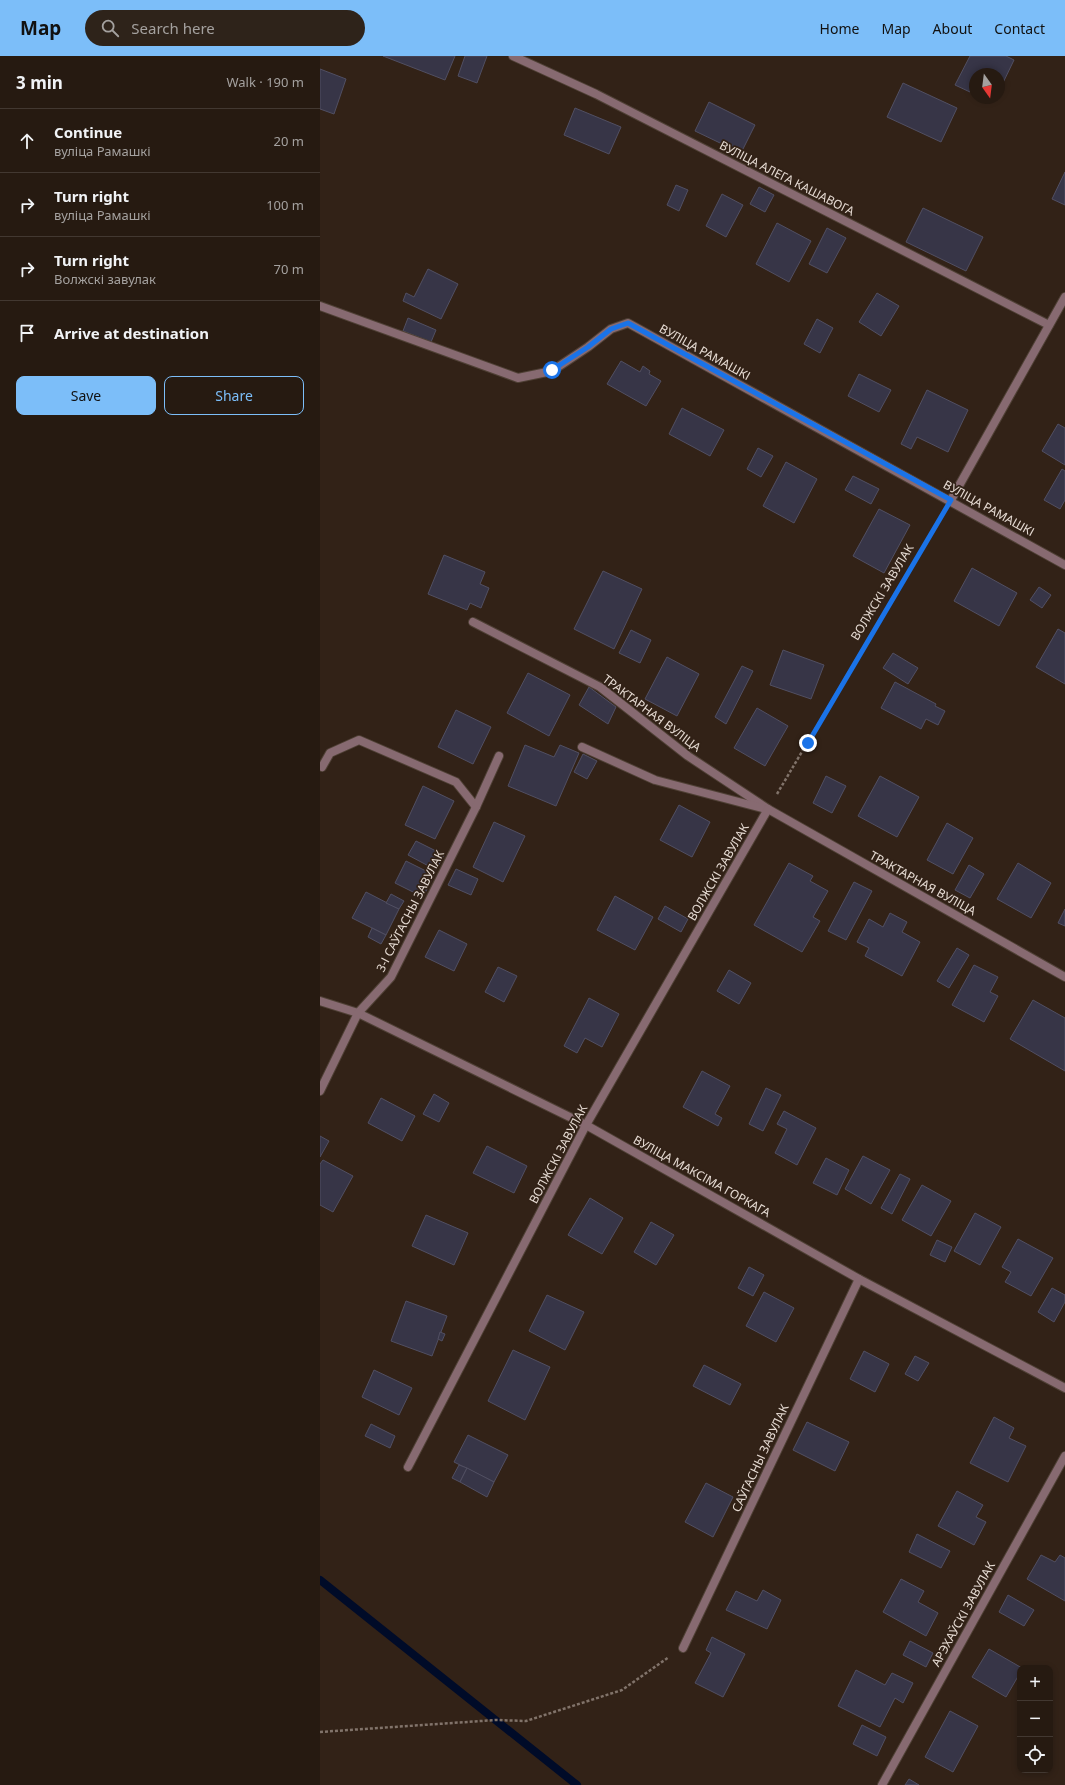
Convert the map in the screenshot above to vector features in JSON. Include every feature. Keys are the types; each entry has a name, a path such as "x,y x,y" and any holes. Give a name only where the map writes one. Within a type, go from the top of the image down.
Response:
{"street":[{"name":"ВУЛІЦА АЛЕГА КАШАВОГА","path":"513,56 596,94 1049,325"},
{"path":"951,500 1065,297"},
{"name":"ВУЛІЦА РАМАШКІ","path":"320,306 518,378 552,370 588,347 611,329 628,323 951,500 1065,565"},
{"name":"ТРАКТАРНАЯ ВУЛІЦА","path":"473,622 600,687 688,756 768,809 1065,977"},
{"path":"322,767 330,753 359,740 456,782 476,807"},
{"name":"ТРАКТАРНАЯ ВУЛІЦА","path":"582,747 655,780 768,809"},
{"name":"3-І САЎГАСНЫ ЗАВУЛАК","path":"320,1091 358,1013 391,977 476,807 499,756"},
{"name":"ВОЛЖСКІ ЗАВУЛАК","path":"408,1467 586,1125 768,809"},
{"name":"ВУЛІЦА МАКСІМА ГОРКАГА","path":"320,1001 358,1013 586,1125 859,1279 1065,1388"},
{"name":"САЎГАСНЫ ЗАВУЛАК","path":"683,1648 859,1279"},
{"name":"АРЭХАЎСКІ ЗАВУЛАК","path":"882,1785 1065,1456"}],"path":[{"name":"ВОЛЖСКІ ЗАВУЛАК","path":"768,809 951,500"},
{"path":"320,1732 488,1721 526,1721 622,1690 683,1648"}],"building":[{"path":"383,56 455,56 445,80"},
{"path":"465,56 487,56 477,83 458,76"},
{"path":"970,56 1006,56 1014,60 1005,79 1005,68 969,68 969,92 955,85"},
{"path":"320,69 346,79 334,114 320,109"},
{"path":"903,83 957,108 941,142 887,117"},
{"path":"709,102 755,125 741,153 695,131"},
{"path":"575,108 621,127 609,154 564,135"},
{"path":"1065,172 1065,205 1052,199"},
{"path":"676,185 688,190 679,211 667,205"},
{"path":"759,187 774,195 765,212 750,204"},
{"path":"722,194 743,205 726,237 706,226"},
{"path":"923,208 983,237 966,271 906,242"},
{"path":"777,223 811,241 789,282 756,264"},
{"path":"827,228 846,238 827,273 809,264"},
{"path":"428,269 458,284 441,319 403,301 406,293 414,297"},
{"path":"877,293 899,306 881,336 859,322"},
{"path":"408,318 436,330 431,342 403,331"},
{"path":"817,319 833,328 820,353 804,344"},
{"path":"621,361 640,372 643,366 650,371 649,374 661,381 646,406 607,384"},
{"path":"859,374 891,390 879,412 848,396"},
{"path":"927,390 968,410 948,452 917,437 911,449 901,444"},
{"path":"682,408 724,430 710,456 669,434"},
{"path":"1058,424 1065,428 1065,465 1042,451"},
{"path":"758,448 773,456 761,477 747,469"},
{"path":"786,462 817,479 794,523 763,506"},
{"path":"1062,469 1065,471 1065,500 1060,509 1044,500"},
{"path":"853,476 879,489 871,504 845,490"},
{"path":"879,509 910,525 884,573 853,556"},
{"path":"444,555 485,572 480,584 489,588 481,608 470,603 467,610 428,594"},
{"path":"972,568 1017,593 999,626 954,601"},
{"path":"603,571 642,589 614,649 574,629"},
{"path":"1039,587 1051,595 1042,608 1030,600"},
{"path":"1058,629 1065,633 1065,684 1036,667"},
{"path":"631,630 651,640 640,663 619,653"},
{"path":"783,650 824,665 811,699 770,685"},
{"path":"893,653 918,668 908,684 883,668"},
{"path":"667,657 699,674 677,716 645,699"},
{"path":"742,666 753,671 726,724 715,717"},
{"path":"528,673 570,695 549,736 507,713"},
{"path":"895,682 936,704 935,706 945,711 938,725 926,719 921,729 881,708"},
{"path":"589,687 616,707 608,724 579,705"},
{"path":"757,708 788,726 765,766 734,748"},
{"path":"456,710 491,727 473,764 438,747"},
{"path":"525,745 554,757 560,745 579,753 556,806 508,786"},
{"path":"583,754 597,761 587,779 574,772"},
{"path":"826,776 846,786 832,813 813,803"},
{"path":"880,776 919,797 897,837 858,816"},
{"path":"423,786 454,801 435,839 405,825"},
{"path":"679,805 710,822 692,857 660,840"},
{"path":"494,822 525,836 503,882 473,867"},
{"path":"947,823 973,838 953,874 927,860"},
{"path":"416,841 444,855 436,870 408,855"},
{"path":"406,861 434,875 423,897 395,883"},
{"path":"789,863 813,876 810,881 828,891 813,917 820,921 802,952 754,925"},
{"path":"1018,863 1051,883 1031,918 997,899"},
{"path":"969,865 984,874 970,898 955,890"},
{"path":"456,869 478,879 471,895 448,885"},
{"path":"854,882 872,891 846,940 828,931"},
{"path":"366,892 399,909 386,935 352,918"},
{"path":"391,894 404,901 399,909 386,903"},
{"path":"615,896 653,917 635,950 597,930"},
{"path":"665,906 688,919 681,932 658,919"},
{"path":"1065,909 1065,926 1058,923"},
{"path":"890,913 907,922 902,932 920,942 902,976 865,956 869,948 857,942 869,919 883,927"},
{"path":"372,928 386,935 381,944 368,937"},
{"path":"439,930 467,944 454,971 425,957"},
{"path":"957,948 969,955 949,988 937,981"},
{"path":"974,965 998,977 990,992 998,996 984,1022 952,1005"},
{"path":"498,967 517,976 504,1002 485,992"},
{"path":"729,970 751,983 739,1004 717,991"},
{"path":"589,998 619,1014 602,1047 585,1038 577,1053 564,1046"},
{"path":"1033,1000 1065,1018 1065,1071 1010,1039"},
{"path":"702,1071 730,1086 715,1114 722,1118 718,1126 683,1107"},
{"path":"766,1088 781,1095 763,1131 749,1124"},
{"path":"434,1094 449,1103 439,1122 423,1114"},
{"path":"381,1098 415,1116 402,1141 368,1123"},
{"path":"784,1111 816,1128 797,1165 775,1153 787,1129 777,1124"},
{"path":"320,1136 329,1141 320,1157"},
{"path":"487,1146 527,1166 514,1193 473,1173"},
{"path":"863,1156 890,1170 871,1204 845,1189"},
{"path":"826,1158 849,1170 837,1195 813,1183"},
{"path":"323,1160 353,1176 333,1212 320,1205 320,1164"},
{"path":"900,1174 910,1179 892,1214 881,1208"},
{"path":"922,1185 951,1201 931,1236 902,1220"},
{"path":"590,1198 623,1218 602,1254 568,1235"},
{"path":"975,1213 1001,1227 980,1265 954,1251"},
{"path":"426,1215 468,1233 454,1265 412,1246"},
{"path":"651,1222 674,1235 656,1265 634,1252"},
{"path":"1018,1239 1053,1258 1031,1296 1005,1282 1011,1272 1002,1267"},
{"path":"937,1240 952,1247 945,1262 930,1255"},
{"path":"749,1267 764,1275 753,1296 738,1288"},
{"path":"1052,1288 1065,1295 1065,1302 1054,1322 1038,1312"},
{"path":"764,1292 794,1308 776,1342 746,1326"},
{"path":"547,1295 584,1312 565,1350 529,1331"},
{"path":"406,1301 447,1316 432,1356 391,1341"},
{"path":"440,1332 445,1334 442,1341 438,1339"},
{"path":"513,1350 550,1367 525,1420 488,1401"},
{"path":"864,1351 889,1364 875,1392 850,1379"},
{"path":"915,1356 929,1363 918,1381 905,1374"},
{"path":"704,1365 741,1384 730,1405 693,1386"},
{"path":"374,1370 412,1388 399,1415 362,1397"},
{"path":"994,1417 1014,1428 1009,1438 1026,1446 1008,1482 970,1463"},
{"path":"807,1422 849,1442 835,1471 793,1450"},
{"path":"371,1424 395,1436 390,1448 365,1436"},
{"path":"468,1435 508,1455 494,1482 454,1462"},
{"path":"459,1465 467,1468 460,1482 452,1478"},
{"path":"467,1468 494,1482 487,1497 460,1482"},
{"path":"706,1483 733,1497 713,1537 685,1522"},
{"path":"957,1491 983,1505 976,1517 986,1522 974,1545 938,1526"},
{"path":"917,1534 950,1551 941,1568 909,1552"},
{"path":"1041,1555 1055,1562 1060,1555 1065,1558 1065,1601 1027,1579"},
{"path":"901,1579 924,1591 918,1602 938,1613 926,1636 883,1612"},
{"path":"763,1590 781,1600 767,1629 726,1610 736,1591 757,1601"},
{"path":"1008,1595 1034,1610 1024,1626 999,1612"},
{"path":"712,1637 745,1654 723,1697 695,1683 711,1653 706,1650"},
{"path":"910,1641 933,1653 926,1667 903,1655"},
{"path":"989,1649 1017,1665 1017,1678 1006,1697 972,1677"},
{"path":"856,1670 885,1685 892,1673 913,1683 903,1703 895,1698 880,1727 838,1706"},
{"path":"950,1711 978,1726 953,1772 925,1757"},
{"path":"862,1725 886,1737 877,1756 853,1744"},
{"path":"909,1779 919,1785 905,1785"}],"waterway":[{"path":"320,1580 577,1785"}],"route":[{"path":"552,370 588,347 611,329 628,323 951,500 808,743"}]}
